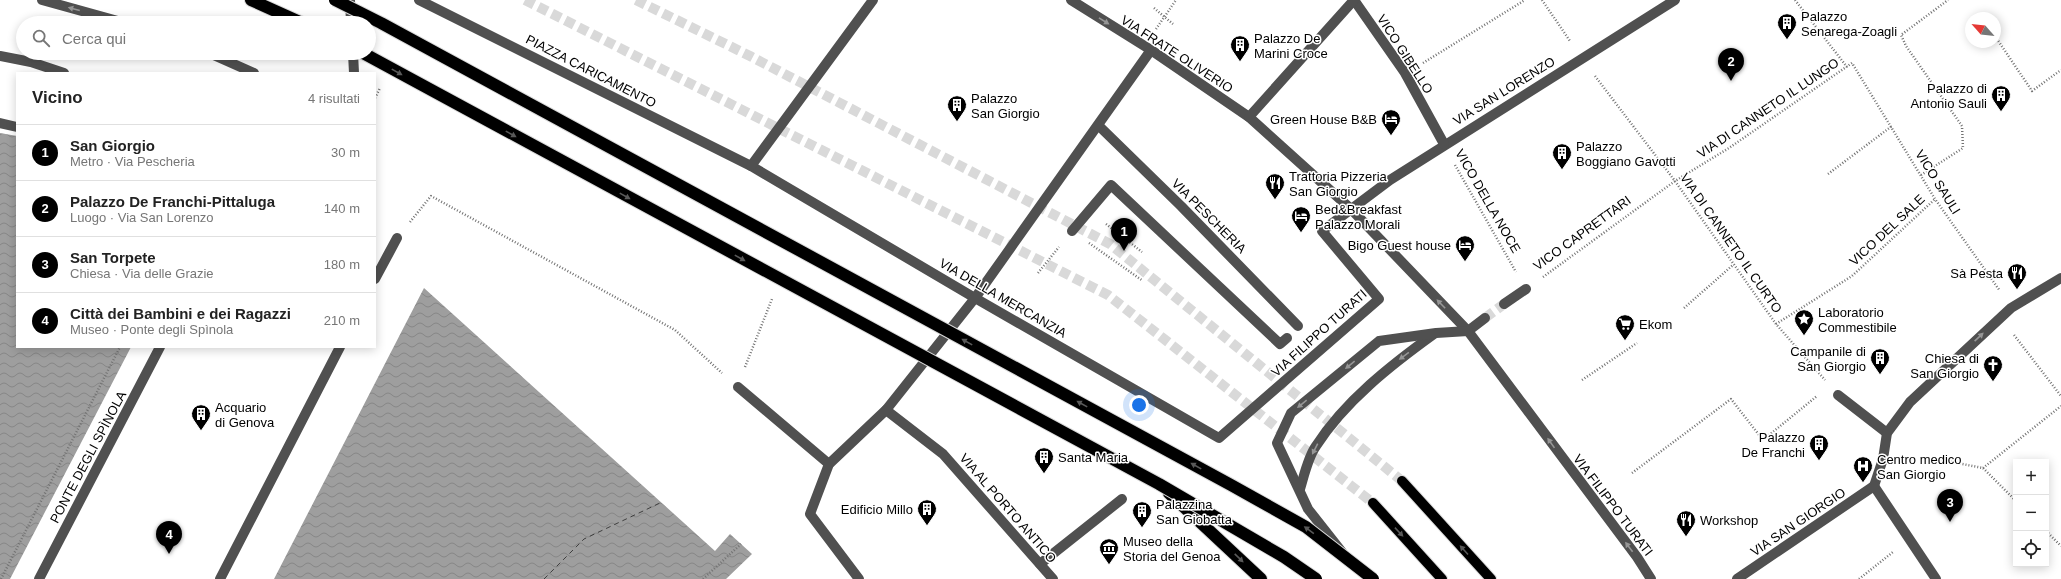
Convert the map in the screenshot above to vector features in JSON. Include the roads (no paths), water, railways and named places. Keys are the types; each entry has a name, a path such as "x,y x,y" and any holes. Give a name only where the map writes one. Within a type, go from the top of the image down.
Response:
{"highway":[{"path":"251,0 286,16"},
{"path":"335,0 367,16"},
{"path":"376,20 1306,527 1373,579"},
{"path":"376,60 1159,484 1284,556 1316,579"},
{"path":"1159,484 1261,579"}],"main road":[{"path":"1402,481 1491,579"},
{"path":"1373,503 1442,579"}],"street":[{"path":"42,0 100,16"},
{"path":"350,0 351,16"},
{"name":"PIAZZA CARICAMENTO","path":"419,0 751,166 774,181"},
{"path":"751,166 873,0"},
{"name":"VIA FRATE OLIVERIO","path":"1070,0 1151,50 1249,117 1351,209"},
{"path":"1249,117 1354,0"},
{"name":"VICO GIBELLO","path":"1354,0 1405,74 1444,144"},
{"name":"VIA SAN LORENZO","path":"1351,209 1390,180 1444,144 1675,0"},
{"path":"859,579 810,514 829,464 886,410 975,298 1151,50"},
{"path":"0,56 16,59"},
{"path":"20,60 61,72"},
{"path":"225,60 252,72"},
{"path":"353,60 354,72"},
{"path":"0,123 16,127"},
{"name":"VIA PESCHERIA","path":"1098,126 1181,206 1298,326"},
{"name":"VIA DELLA MERCANZIA","path":"774,181 1219,438"},
{"path":"1072,231 1111,184 1280,344 1287,338"},
{"name":"VIA FILIPPO TURATI","path":"1219,438 1379,299 1322,231 1351,209 1468,331 1637,557 1651,579"},
{"path":"376,273 397,238"},
{"path":"1936,579 1874,486 1884,459 1887,433 1910,402 2000,317 2011,308 2061,278"},
{"path":"1504,304 1526,289"},
{"path":"1363,579 1308,509 1300,489 1277,443 1291,413 1379,341 1436,333 1468,331 1485,318"},
{"path":"1300,489 1315,447 1345,410 1399,359 1436,333"},
{"name":"PONTE DEGLI SPÌNOLA","path":"39,579 159,348"},
{"path":"220,579 339,348"},
{"path":"738,387 829,464"},
{"path":"1838,395 1887,433"},
{"name":"VIA AL PORTO ANTICO","path":"886,410 943,454 1053,579"},
{"name":"VIA SAN GIORGIO","path":"1737,579 1874,486"},
{"path":"1040,564 1122,499"}],"water":[{"path":"0,133 16,136 16,348 130,348 10,579 0,579"},
{"path":"424,288 715,551 730,534 752,554 726,579 274,579"}],"tunnel":[{"path":"525,0 1108,295 1373,503"},
{"path":"636,0 750,56 1110,244 1402,481"},
{"path":"1485,318 1504,304"}],"place":[{"name":"Palazzo Senarega-Zoagli","path":"1787,40"},
{"name":"Palazzo De Marini Croce","path":"1240,62"},
{"name":"Palazzo De Franchi-Pittaluga","path":"1731,81"},
{"name":"Palazzo di Antonio Sauli","path":"2001,112"},
{"name":"Palazzo San Giorgio","path":"957,122"},
{"name":"Green House B&B","path":"1391,136"},
{"name":"Palazzo Boggiano Gavotti","path":"1562,170"},
{"name":"Trattoria Pizzeria San Giorgio","path":"1275,200"},
{"name":"Bed&Breakfast Palazzo Morali","path":"1301,233"},
{"name":"San Giorgio","path":"1124,251"},
{"name":"Bigo Guest house","path":"1465,262"},
{"name":"Sà Pesta","path":"2017,290"},
{"name":"Laboratorio Commestibile","path":"1804,336"},
{"name":"Ekom","path":"1625,341"},
{"name":"Campanile di San Giorgio","path":"1880,375"},
{"name":"Chiesa di San Giorgio","path":"1993,382"},
{"name":"Acquario di Genova","path":"201,431"},
{"name":"Palazzo De Franchi","path":"1819,461"},
{"name":"Santa Maria","path":"1044,474"},
{"name":"Centro medico San Giorgio","path":"1863,483"},
{"name":"San Torpete","path":"1950,522"},
{"name":"Edificio Millo","path":"927,526"},
{"name":"Palazzina San Giobatta","path":"1142,528"},
{"name":"Workshop","path":"1686,537"},
{"name":"Città dei Bambini e dei Ragazzi","path":"169,554"},
{"name":"Museo della Storia del Genoa","path":"1109,565"}]}
